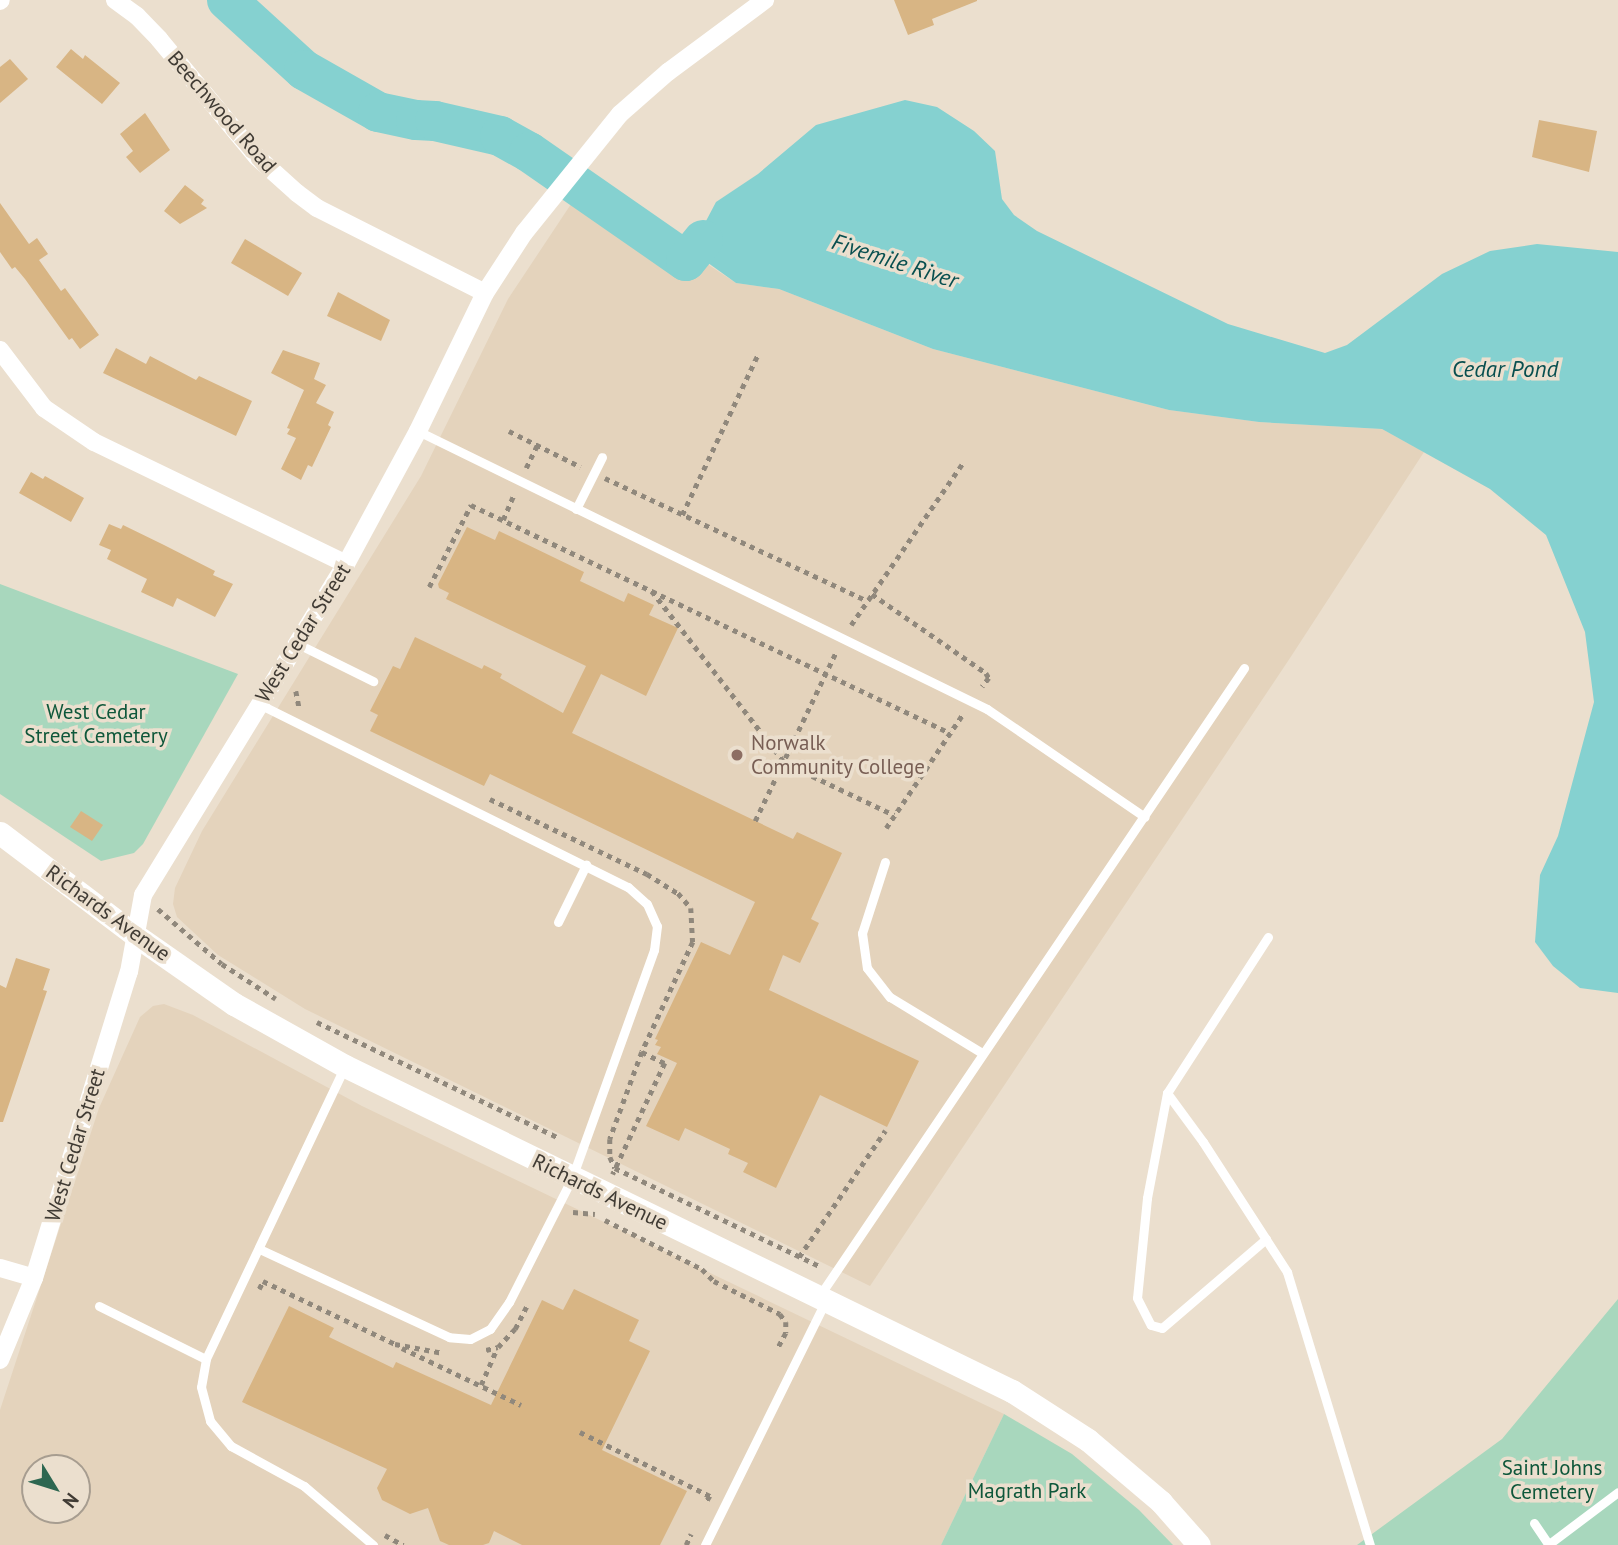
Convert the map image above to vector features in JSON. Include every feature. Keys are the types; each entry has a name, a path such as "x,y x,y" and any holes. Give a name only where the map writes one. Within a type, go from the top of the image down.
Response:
{"street":[{"name":"Beechwood Road","path":"115,0 137,16 159,39 257,157 297,193 317,208 485,293"},
{"name":"West Cedar Street","path":"0,1360 34,1278 129,972 143,895 346,564 418,431 485,293 523,233 620,114 668,72 765,0"},
{"path":"0,350 44,408 94,442 346,564"},
{"name":"Richards Avenue","path":"0,833 135,935 234,1004 345,1066 1012,1391 1088,1440 1161,1502 1199,1545"},
{"path":"0,1268 34,1278"}],"lane":[{"path":"418,431 988,709 1144,817"},
{"path":"576,509 602,457"},
{"path":"298,644 373,681"},
{"path":"705,1545 834,1273 1244,668"},
{"path":"259,704 628,887 647,904 657,926 654,950 572,1178 504,1310 490,1329 470,1339 449,1337 259,1249"},
{"path":"885,862 862,933 867,968 890,997 982,1054"},
{"path":"558,922 586,865"},
{"path":"1266,1239 1162,1328 1151,1325 1137,1298 1147,1198 1167,1093 1268,937"},
{"path":"345,1066 206,1359 202,1373 202,1400 215,1430 239,1452 304,1486 373,1545"},
{"path":"1167,1093 1287,1272 1370,1545"},
{"path":"99,1306 206,1359"},
{"path":"1534,1523 1549,1545 1618,1492"}],"path":[{"path":"682,514 757,356"},
{"path":"509,431 867,601"},
{"path":"526,468 537,445"},
{"path":"851,625 962,464"},
{"path":"503,520 513,496"},
{"path":"429,587 471,505 950,733"},
{"path":"650,588 785,763 894,815"},
{"path":"872,594 986,673 989,678 982,687"},
{"path":"755,821 836,652"},
{"path":"886,828 963,715"},
{"path":"143,895 222,964 277,1000"},
{"path":"311,1019 559,1138"},
{"path":"642,1052 610,1139 610,1157 615,1168 834,1273"},
{"path":"800,1256 885,1130"},
{"path":"395,1345 521,1405"},
{"path":"481,1385 498,1347"},
{"path":"580,1432 710,1496 704,1508"},
{"path":"686,1545 692,1533"}],"shaded area":[{"name":"Norwalk Community College","path":"585,183 736,283 779,289 933,349 1169,410 1259,422 1382,429 1424,452 1292,655 870,1286 305,1009 218,955 177,917 173,904 175,888 202,831 421,476 508,299"},
{"path":"164,1004 193,1015 362,1106 1004,1414 941,1545 0,1545 0,1410 99,1108 140,1017 153,1006"}],"green space":[{"name":"West Cedar Street Cemetery","path":"0,584 238,674 143,844 134,853 101,861 0,794"},
{"name":"Saint Johns Cemetery","path":"1618,1299 1618,1545 1357,1545 1502,1439"},
{"name":"Magrath Park","path":"1004,1414 1072,1454 1139,1510 1173,1545 941,1545"}],"water":[{"name":"Cedar Pond","path":"905,100 937,107 974,131 995,151 1002,199 1014,215 1037,231 1228,324 1325,353 1347,345 1442,274 1490,251 1537,244 1618,252 1618,993 1580,988 1553,966 1535,942 1540,875 1558,836 1594,702 1585,632 1546,535 1490,489 1382,429 1259,422 1169,410 933,349 779,289 736,283 704,260 706,221 716,202 758,174 816,125"}],"building":[{"path":"894,0 977,1 932,19 934,25 908,35"},
{"path":"71,49 83,59 85,55 120,83 102,104 56,67"},
{"path":"10,59 28,79 0,103 0,67"},
{"path":"145,113 170,150 140,173 126,157 133,151 120,134"},
{"path":"1539,120 1597,131 1589,172 1532,157"},
{"path":"185,185 204,200 201,204 207,208 180,224 164,211"},
{"path":"0,203 29,244 37,238 48,254 39,260 61,291 65,288 99,335 80,349 72,338 69,340 25,279 15,267 12,269 0,252"},
{"path":"245,239 302,273 288,296 231,263"},
{"path":"338,292 390,320 381,341 327,316"},
{"path":"116,348 146,364 150,356 196,380 199,376 252,401 236,436 103,373"},
{"path":"283,350 320,363 314,379 326,385 316,403 334,412 328,425 331,427 312,467 308,465 301,480 281,469 296,438 287,434 290,429 287,428 304,390 271,373"},
{"path":"31,472 43,479 45,476 84,498 71,522 19,493"},
{"path":"109,524 121,529 123,525 215,571 213,575 233,584 215,617 177,598 173,607 141,592 147,579 107,559 111,550 99,545"},
{"path":"467,527 495,540 499,531 584,572 580,581 624,602 628,593 654,605 649,615 678,628 646,696 601,674 572,733 793,839 797,832 842,853 811,919 819,923 800,963 783,955 769,990 919,1061 887,1127 820,1095 776,1188 743,1172 748,1163 728,1154 730,1149 685,1128 679,1141 646,1126 677,1063 657,1054 661,1047 655,1045 658,1040 655,1039 701,942 730,955 755,902 490,774 484,786 370,731 378,715 370,711 393,666 400,669 415,637 482,669 484,665 502,674 500,678 563,713 586,666 446,599 449,593 439,588 438,584"},
{"path":"81,811 103,825 92,841 70,827"},
{"path":"16,958 50,969 43,990 47,991 3,1122 0,1122 0,985 6,988"},
{"path":"574,1289 639,1320 629,1341 650,1351 602,1450 687,1491 660,1545 522,1545 494,1531 489,1543 483,1545 449,1545 440,1541 428,1508 410,1514 382,1500 377,1488 387,1469 242,1402 289,1306 334,1328 329,1337 393,1368 396,1362 491,1405 542,1300 563,1310"}],"waterway":[{"name":"Fivemile River","path":"227,0 304,70 378,112 435,121 500,136 529,152 686,261 703,240"}],"place":[{"name":"Norwalk Community College","path":"737,755"}]}
